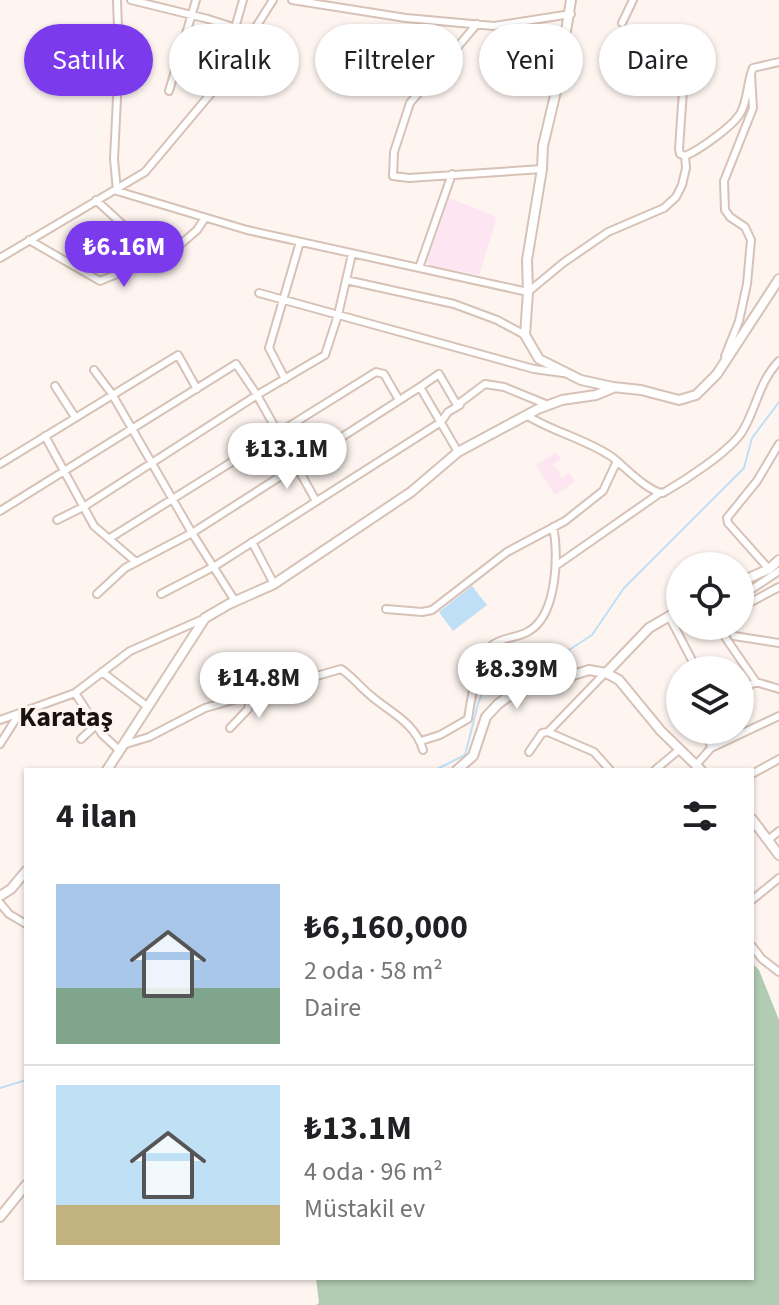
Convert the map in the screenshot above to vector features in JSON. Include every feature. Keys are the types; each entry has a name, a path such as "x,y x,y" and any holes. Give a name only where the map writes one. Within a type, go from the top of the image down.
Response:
{"street":[{"path":"117,0 119,57 114,159 117,191"},
{"path":"131,0 148,2 221,24"},
{"path":"188,24 196,0"},
{"path":"236,24 243,0"},
{"path":"258,24 273,0"},
{"path":"292,0 406,18 477,24 508,25 571,14"},
{"path":"525,335 527,260 543,146 571,14 571,0"},
{"path":"622,23 633,0"},
{"path":"477,24 413,98 394,152 393,176 542,169"},
{"path":"528,292 594,241 664,208 676,197 682,185 685,156 734,122 741,113 751,74 758,66 779,62"},
{"path":"725,362 747,284 751,240 745,227 725,210 724,181 753,108 751,74"},
{"path":"0,258 145,172 209,96"},
{"path":"683,96 679,149 680,154 685,156"},
{"path":"419,268 452,174"},
{"path":"117,191 300,242 528,292"},
{"path":"96,200 136,237 151,259"},
{"path":"29,240 100,281 108,280 173,251 197,230 205,218"},
{"path":"285,379 269,348 300,242"},
{"path":"57,520 85,506 325,355 352,254"},
{"path":"346,280 454,304 497,320 525,335 539,359 581,380 679,400 696,395 725,362 779,279"},
{"path":"259,293 534,369 570,374"},
{"path":"0,464 178,355 197,389"},
{"path":"557,565 721,453 740,435 771,370 779,361"},
{"path":"0,511 236,364 257,395 316,501"},
{"path":"94,370 112,394 235,601"},
{"path":"110,538 376,372 384,374 399,400"},
{"path":"97,594 125,568 192,533 439,374 457,405 460,405"},
{"path":"161,594 215,566 441,422 448,412 485,384 504,387 548,405"},
{"path":"55,386 75,417"},
{"path":"420,387 458,452"},
{"path":"0,720 75,693 130,651 274,584 411,492 458,452 526,415 548,405 596,395 613,387"},
{"path":"526,415 552,430 599,449 660,493"},
{"path":"45,436 94,526 136,562"},
{"path":"769,569 728,523 727,518 779,444"},
{"path":"771,459 779,465"},
{"path":"386,609 432,610 507,552 565,521 603,491 617,461"},
{"path":"421,741 440,735 468,719 474,684 486,655 496,642 514,639 533,630 547,607 557,565 553,527"},
{"path":"252,542 274,584"},
{"path":"754,576 779,560"},
{"path":"754,588 779,571"},
{"path":"754,600 779,587"},
{"path":"108,768 205,618"},
{"path":"548,732 649,628 666,618"},
{"path":"754,639 779,643"},
{"path":"728,640 756,682 779,689"},
{"path":"731,644 732,640"},
{"path":"123,748 191,713 341,669 401,717 421,741 423,750"},
{"path":"459,768 473,756 486,717 526,684 542,678 564,678 581,670 606,673 619,680 661,731 699,768 711,748 718,744"},
{"path":"102,672 148,707"},
{"path":"75,693 96,725 123,748"},
{"path":"230,728 248,709 251,696"},
{"path":"0,744 19,714"},
{"path":"754,725 779,716"},
{"path":"81,739 96,725"},
{"path":"529,752 542,733 548,732 594,752 608,768"},
{"path":"710,744 711,748"},
{"path":"657,768 680,749"},
{"path":"754,773 779,759"},
{"path":"754,823 779,855"},
{"path":"768,840 779,831"},
{"path":"0,896 11,889 24,873"},
{"path":"754,898 779,878"},
{"path":"754,888 759,893"},
{"path":"0,903 9,914 24,923"},
{"path":"754,949 779,972"},
{"path":"0,1217 24,1187"}],"shaded area":[{"path":"449,198 497,217 479,275 430,266 427,261"},
{"path":"556,452 561,459 553,465 561,473 559,475 562,478 570,473 575,482 555,495 536,465"}],"green space":[{"path":"754,965 759,970 779,1020 779,1305 316,1305 319,1303 316,1280 754,1280"}],"water":[{"path":"472,586 487,605 453,631 439,612"}],"waterway":[{"path":"439,768 465,755 488,679 509,664 552,661 592,635 624,588 744,468 752,438 779,402"},
{"path":"0,1088 24,1081"}],"district":[{"name":"Karataş","path":"66,717"}]}
